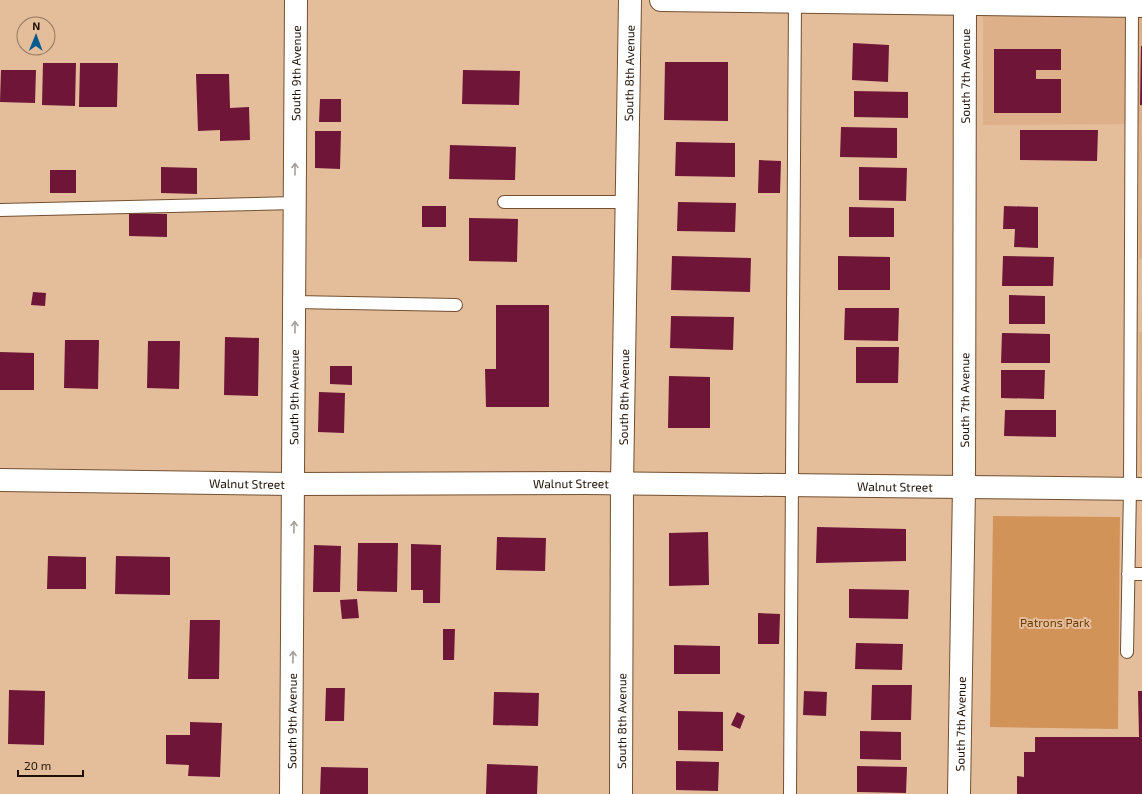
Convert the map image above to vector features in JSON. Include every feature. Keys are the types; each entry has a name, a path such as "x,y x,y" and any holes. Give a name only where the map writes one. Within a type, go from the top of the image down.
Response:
{"street":[{"name":"South 9th Avenue","path":"291,794 296,0"},
{"name":"South 8th Avenue","path":"621,794 622,484 630,0"},
{"path":"661,0 1135,4"},
{"name":"South 7th Avenue","path":"960,794 964,487 965,3"},
{"name":"Walnut Street","path":"0,480 294,484 622,484 1136,489"}],"lane":[{"path":"790,794 796,1"},
{"path":"1127,652 1128,574 1136,489 1135,4"},
{"path":"504,202 627,202"},
{"path":"0,210 295,203"},
{"path":"295,302 456,305"},
{"path":"1128,574 1142,574"}],"shaded area":[{"path":"983,0 1142,0 1142,259 1139,259 1139,124 983,125"},
{"path":"1139,332 1142,332 1142,473 1140,473"}],"green space":[{"name":"Patrons Park","path":"993,516 1120,517 1118,729 990,727"}],"building":[{"path":"853,43 889,45 888,82 852,80"},
{"path":"1141,46 1142,105 1140,105"},
{"path":"994,49 1061,49 1061,70 1036,70 1036,79 1061,79 1061,113 994,113"},
{"path":"665,62 728,62 728,121 664,120"},
{"path":"43,63 76,63 75,106 42,105"},
{"path":"80,63 118,63 117,107 79,107"},
{"path":"1,70 36,70 35,103 0,102"},
{"path":"463,70 520,71 519,105 462,104"},
{"path":"196,74 229,74 230,108 249,107 250,140 220,141 220,130 198,131"},
{"path":"854,91 908,92 908,118 854,117"},
{"path":"320,99 341,99 341,122 319,122"},
{"path":"841,127 897,128 897,158 840,157"},
{"path":"1020,130 1098,130 1097,161 1020,160"},
{"path":"315,131 341,131 340,169 315,168"},
{"path":"676,142 735,143 735,177 675,176"},
{"path":"450,145 516,147 515,180 449,179"},
{"path":"759,160 781,161 780,193 758,193"},
{"path":"161,167 197,168 197,194 161,193"},
{"path":"859,167 907,168 906,201 859,200"},
{"path":"50,170 76,170 76,193 50,193"},
{"path":"678,202 736,203 735,232 677,231"},
{"path":"422,206 446,206 446,227 422,227"},
{"path":"1004,206 1038,207 1038,248 1014,247 1015,229 1003,229"},
{"path":"849,207 894,208 894,237 849,237"},
{"path":"129,213 167,214 167,237 129,236"},
{"path":"469,218 518,219 517,262 469,261"},
{"path":"672,256 751,258 750,292 671,290"},
{"path":"838,256 890,257 890,290 838,290"},
{"path":"1003,256 1054,257 1053,286 1002,286"},
{"path":"33,292 46,293 45,306 31,305"},
{"path":"1009,295 1045,296 1045,324 1009,324"},
{"path":"496,305 549,305 549,407 486,407 485,369 496,369"},
{"path":"845,308 899,308 898,341 844,340"},
{"path":"671,316 734,317 733,350 670,348"},
{"path":"1002,333 1050,334 1050,363 1001,363"},
{"path":"225,337 259,338 258,396 224,395"},
{"path":"65,340 99,340 98,389 64,388"},
{"path":"148,341 180,341 179,389 147,388"},
{"path":"856,347 899,347 898,383 856,383"},
{"path":"0,352 34,353 34,390 0,390"},
{"path":"330,366 352,366 352,385 330,384"},
{"path":"1001,370 1045,370 1044,399 1001,398"},
{"path":"669,376 710,377 710,428 668,428"},
{"path":"319,392 345,393 344,433 318,432"},
{"path":"1005,410 1056,410 1056,437 1004,436"},
{"path":"817,527 906,529 906,561 816,563"},
{"path":"708,532 709,585 669,586 669,533"},
{"path":"497,537 546,538 545,571 496,570"},
{"path":"358,543 398,543 397,592 357,591"},
{"path":"411,544 441,545 440,603 423,603 423,590 411,590"},
{"path":"314,545 341,546 340,592 313,592"},
{"path":"48,556 86,557 86,589 47,589"},
{"path":"116,556 170,557 170,595 115,594"},
{"path":"849,589 909,590 908,619 849,618"},
{"path":"357,599 359,618 342,619 340,600"},
{"path":"758,613 780,614 779,644 758,644"},
{"path":"190,620 220,620 219,679 188,679"},
{"path":"443,629 455,629 454,660 443,660"},
{"path":"856,643 903,644 902,670 855,669"},
{"path":"674,645 720,646 720,674 674,674"},
{"path":"872,685 912,685 911,720 871,720"},
{"path":"326,688 345,688 344,721 325,721"},
{"path":"9,690 45,691 44,745 8,744"},
{"path":"804,691 827,692 826,716 803,715"},
{"path":"1138,691 1142,691 1142,794 1017,794 1017,776 1024,777 1024,752 1035,752 1035,737 1139,737"},
{"path":"494,692 539,693 538,726 493,725"},
{"path":"678,711 723,712 723,751 678,750"},
{"path":"737,712 745,716 740,729 731,725"},
{"path":"190,722 222,723 220,777 188,776 189,765 166,764 166,735 190,735"},
{"path":"860,731 901,732 901,760 860,759"},
{"path":"676,761 719,762 718,791 676,790"},
{"path":"487,764 538,766 537,794 486,794"},
{"path":"857,766 907,767 906,793 857,792"},
{"path":"321,767 368,768 368,794 320,794"}]}
